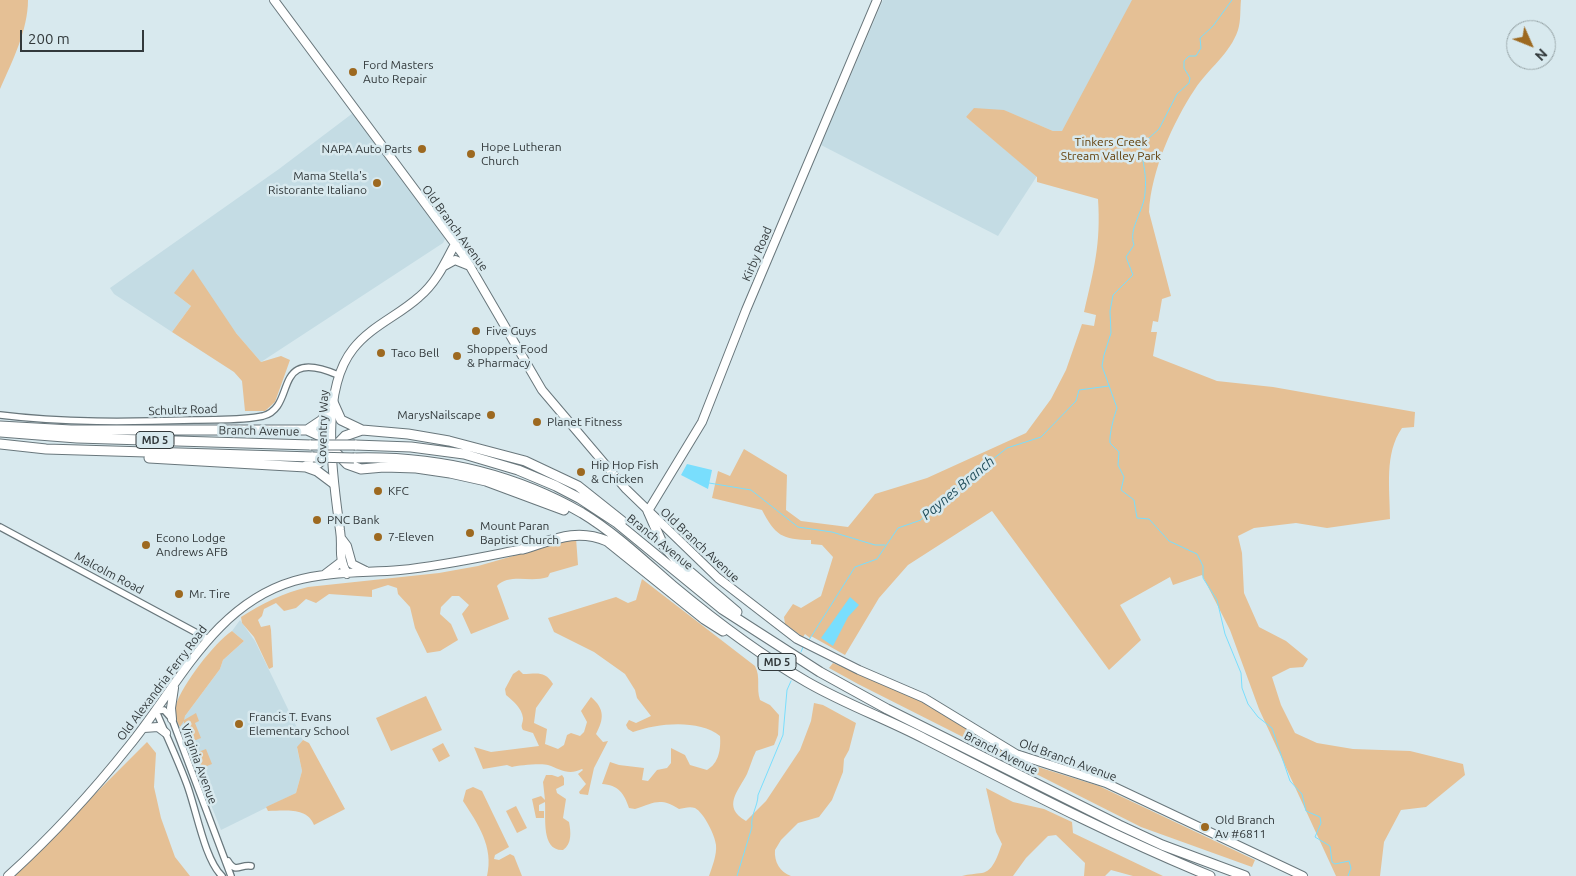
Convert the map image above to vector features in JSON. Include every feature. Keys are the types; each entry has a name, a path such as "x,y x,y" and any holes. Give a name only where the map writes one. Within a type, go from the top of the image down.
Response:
{"highway":[{"path":"307,430 322,420 333,402"},
{"path":"333,402 341,420 362,430 449,440 525,461 578,486 596,498 666,562"},
{"path":"0,426 101,430 307,430 320,436 347,464 361,468 384,466 416,468 486,480 523,493 605,530"},
{"path":"92,450 164,460 306,466 319,463 333,451 345,436 362,430"},
{"name":"Branch Avenue","path":"0,432 77,438 412,447 464,454 518,470 579,498 617,523 722,609 857,694 1070,802 1162,845 1245,876"},
{"name":"Branch Avenue","path":"0,444 46,449 426,460 493,474 542,493 583,514 704,610 791,672 1109,832 1210,876"},
{"path":"306,466 318,471 333,483"},
{"path":"648,512 663,545 676,560 770,639"},
{"path":"523,549 575,534 593,535 607,541 704,619 761,656 791,672"}],"main road":[{"name":"Old Branch Avenue","path":"274,0 471,266 542,390 596,455 648,512 718,578 797,639 868,674 924,698 1016,754 1106,783 1303,876"},
{"name":"Kirby Road","path":"648,512 702,422 746,310 877,0"},
{"name":"Coventry Way","path":"347,574 341,562 341,538 333,483 333,402 338,375 349,354 367,334 420,297 431,285 455,244"},
{"path":"442,267 455,260 471,266"},
{"name":"Coventry Way","path":"341,538 350,556"},
{"name":"Old Alexandria Ferry Road","path":"8,876 56,828 144,728 208,639 229,617 259,597 294,581 322,576 449,563 523,549"},
{"path":"350,556 352,564 356,568 370,572"},
{"path":"347,574 350,556"},
{"path":"322,576 341,562"},
{"path":"172,718 171,708 175,684"},
{"path":"144,728 158,727 166,733"}],"street":[{"name":"Schultz Road","path":"0,415 145,421 254,418 273,410 280,402 290,376 303,368 311,366 322,368 338,375"},
{"name":"Malcolm Road","path":"0,527 208,639"},
{"name":"Virginia Avenue","path":"221,875 203,836 187,784 156,711 164,710 172,718 231,876"},
{"path":"224,857 234,868 251,866"}],"shaded area":[{"path":"883,0 1175,0 1069,131 1053,131 1003,110 966,117 1037,176 998,236 821,145"},
{"path":"353,113 445,239 443,243 261,362 236,333 174,293 191,306 172,332 114,294 110,288 279,169"},
{"name":"Francis T. Evans Elementary School","path":"240,620 255,641 303,740 297,748 302,771 296,793 221,830 180,727 185,716 220,669 223,660 244,641 232,631"}],"green space":[{"path":"0,0 28,0 22,34 0,89"},
{"name":"Tinkers Creek Stream Valley Park","path":"1132,0 1241,0 1240,23 1234,39 1230,47 1200,82 1179,116 1164,148 1154,180 1149,212 1171,296 1162,299 1158,322 1153,321 1151,332 1157,332 1153,356 1217,381 1273,387 1415,412 1414,427 1402,428 1396,438 1390,460 1390,519 1327,528 1296,523 1254,528 1238,536 1242,553 1244,593 1259,627 1286,641 1308,659 1303,667 1290,668 1272,677 1281,705 1295,733 1317,743 1353,749 1410,751 1463,764 1465,775 1426,807 1401,810 1384,842 1380,876 1336,876 1259,709 1230,630 1202,575 1173,585 1170,577 1120,605 1141,640 1109,670 992,511 908,565 879,598 845,655 811,636 810,638 805,634 803,637 785,624 784,617 793,604 801,608 821,596 833,557 822,545 811,544 811,540 793,539 781,534 771,525 762,510 712,498 718,471 730,476 744,449 787,475 786,510 801,521 848,527 875,494 927,478 1026,433 1051,399 1066,370 1082,324 1094,326 1096,315 1084,312 1098,243 1098,199 1037,182 1037,177 966,117 974,108 1004,110 1053,131 1062,131"},
{"path":"193,269 236,333 261,362 281,356 290,360 275,402 265,411 245,411 242,381 234,372 172,332 191,306 174,293"},
{"path":"576,538 578,565 550,573 548,577 541,579 514,579 502,582 497,586 509,619 471,634 462,614 469,605 459,596 452,596 441,607 440,614 451,624 458,640 440,651 427,653 415,628 410,607 398,594 397,588 388,585 372,590 372,597 329,594 316,603 306,599 296,608 284,611 276,603 264,609 262,616 258,620 261,627 270,625 273,667 269,669 254,637 242,623 241,617 257,607 299,589 439,573 478,566"},
{"path":"642,579 755,666 758,674 760,700 770,705 779,715 778,735 774,745 756,751 747,774 734,798 734,810 746,821 766,801 800,750 811,721 814,703 823,705 856,723 849,750 844,759 843,772 832,800 819,817 798,823 781,840 775,850 779,866 791,876 709,876 715,857 716,845 714,836 702,814 695,808 679,809 662,802 652,803 635,809 629,808 620,791 612,786 602,784 610,762 644,768 642,780 648,781 657,770 667,768 671,763 671,748 685,755 690,765 707,770 717,760 720,746 720,736 701,727 678,724 654,726 633,732 628,729 626,725 629,720 636,723 651,716 637,698 635,690 625,674 594,652 554,632 548,618 616,597 628,603 636,600"},
{"path":"232,631 244,641 223,660 220,669 185,716 184,720 196,713 199,721 195,723 201,738 191,742 185,727 192,723 184,726 184,721 180,727 175,711 176,705 199,665 216,645"},
{"path":"833,663 923,702 1025,763 1099,786 1255,860 1252,867 1141,827 858,684 829,668"},
{"path":"519,670 523,674 536,673 543,675 553,684 536,708 534,723 547,729 545,744 558,749 564,745 567,735 571,733 580,736 584,732 587,722 581,711 591,697 599,706 602,719 596,734 603,742 608,741 594,768 588,795 580,794 579,792 586,784 578,774 582,769 568,772 541,764 512,767 507,765 483,769 474,747 491,752 539,746 533,733 523,730 521,711 506,695 505,689 513,674"},
{"path":"426,696 442,730 391,751 376,718"},
{"path":"303,740 309,743 345,809 314,825 311,819 301,813 294,811 268,811 266,807 296,793 302,771 297,747"},
{"path":"147,742 156,753 154,787 161,818 175,857 190,876 13,876"},
{"path":"443,743 450,756 439,762 432,749"},
{"path":"206,749 212,764 202,768 196,753"},
{"path":"546,775 558,777 562,775 564,778 564,785 556,789 557,793 566,799 563,818 569,822 570,830 568,844 563,850 556,849 548,839 545,824 545,802 539,805 539,811 544,811 544,818 536,818 532,799 541,796 545,800 543,782"},
{"path":"473,787 482,791 509,847 495,855 494,859 499,860 510,854 514,856 522,876 487,876 488,855 483,836 463,801 466,790"},
{"path":"986,788 1013,802 1044,809 1072,822 1073,833 1163,876 1133,876 1111,870 1105,876 1084,876 1085,863 1056,835 1048,836 1026,858 1013,876 962,876 986,872 990,869 1002,844 996,832"},
{"path":"516,806 527,828 517,833 506,811"}],"water":[{"path":"687,464 712,470 708,489 681,475"},
{"path":"850,597 859,605 848,617 833,646 821,638"}],"waterway":[{"path":"1232,0 1213,26 1200,38 1201,48 1196,56 1189,56 1184,61 1184,68 1190,78 1189,83 1177,94 1159,129 1140,146 1145,174 1145,193 1133,232 1134,245 1126,257 1133,275 1113,295 1110,311 1111,333 1102,366 1117,408 1113,420 1110,443 1119,452 1118,465 1124,477 1121,490 1134,500 1137,518 1149,519 1169,541 1197,554 1203,566 1203,578 1217,600 1225,634 1241,673 1242,688 1248,704 1258,717 1272,728 1290,781 1302,794 1306,811 1320,817 1321,823 1315,837 1330,846 1332,862 1335,864 1349,861 1351,868 1348,876"},
{"name":"Paynes Branch","path":"809,640 855,567 877,559 898,528 921,520 931,508 1007,448 1041,437 1076,401 1079,390 1109,386"},
{"path":"709,483 751,490 798,527 832,532 875,545 885,545"},
{"name":"Paynes Branch","path":"801,652 803,647"},
{"name":"Paynes Branch","path":"737,876 752,827 758,795 783,735 787,690 791,681"}],"place":[{"name":"Ford Masters Auto Repair","path":"353,72"},
{"name":"NAPA Auto Parts","path":"422,149"},
{"name":"Hope Lutheran Church","path":"471,154"},
{"name":"Mama Stella's Ristorante Italiano","path":"377,183"},
{"name":"Five Guys","path":"476,331"},
{"name":"Taco Bell","path":"381,353"},
{"name":"Shoppers Food & Pharmacy","path":"457,356"},
{"name":"MarysNailscape","path":"491,415"},
{"name":"Planet Fitness","path":"537,422"},
{"name":"Hip Hop Fish & Chicken","path":"581,472"},
{"name":"KFC","path":"378,491"},
{"name":"PNC Bank","path":"317,520"},
{"name":"Mount Paran Baptist Church","path":"470,533"},
{"name":"7-Eleven","path":"378,537"},
{"name":"Econo Lodge Andrews AFB","path":"146,545"},
{"name":"Mr. Tire","path":"179,594"},
{"name":"Francis T. Evans Elementary School","path":"239,724"},
{"name":"Old Branch Av #6811","path":"1205,827"}]}
